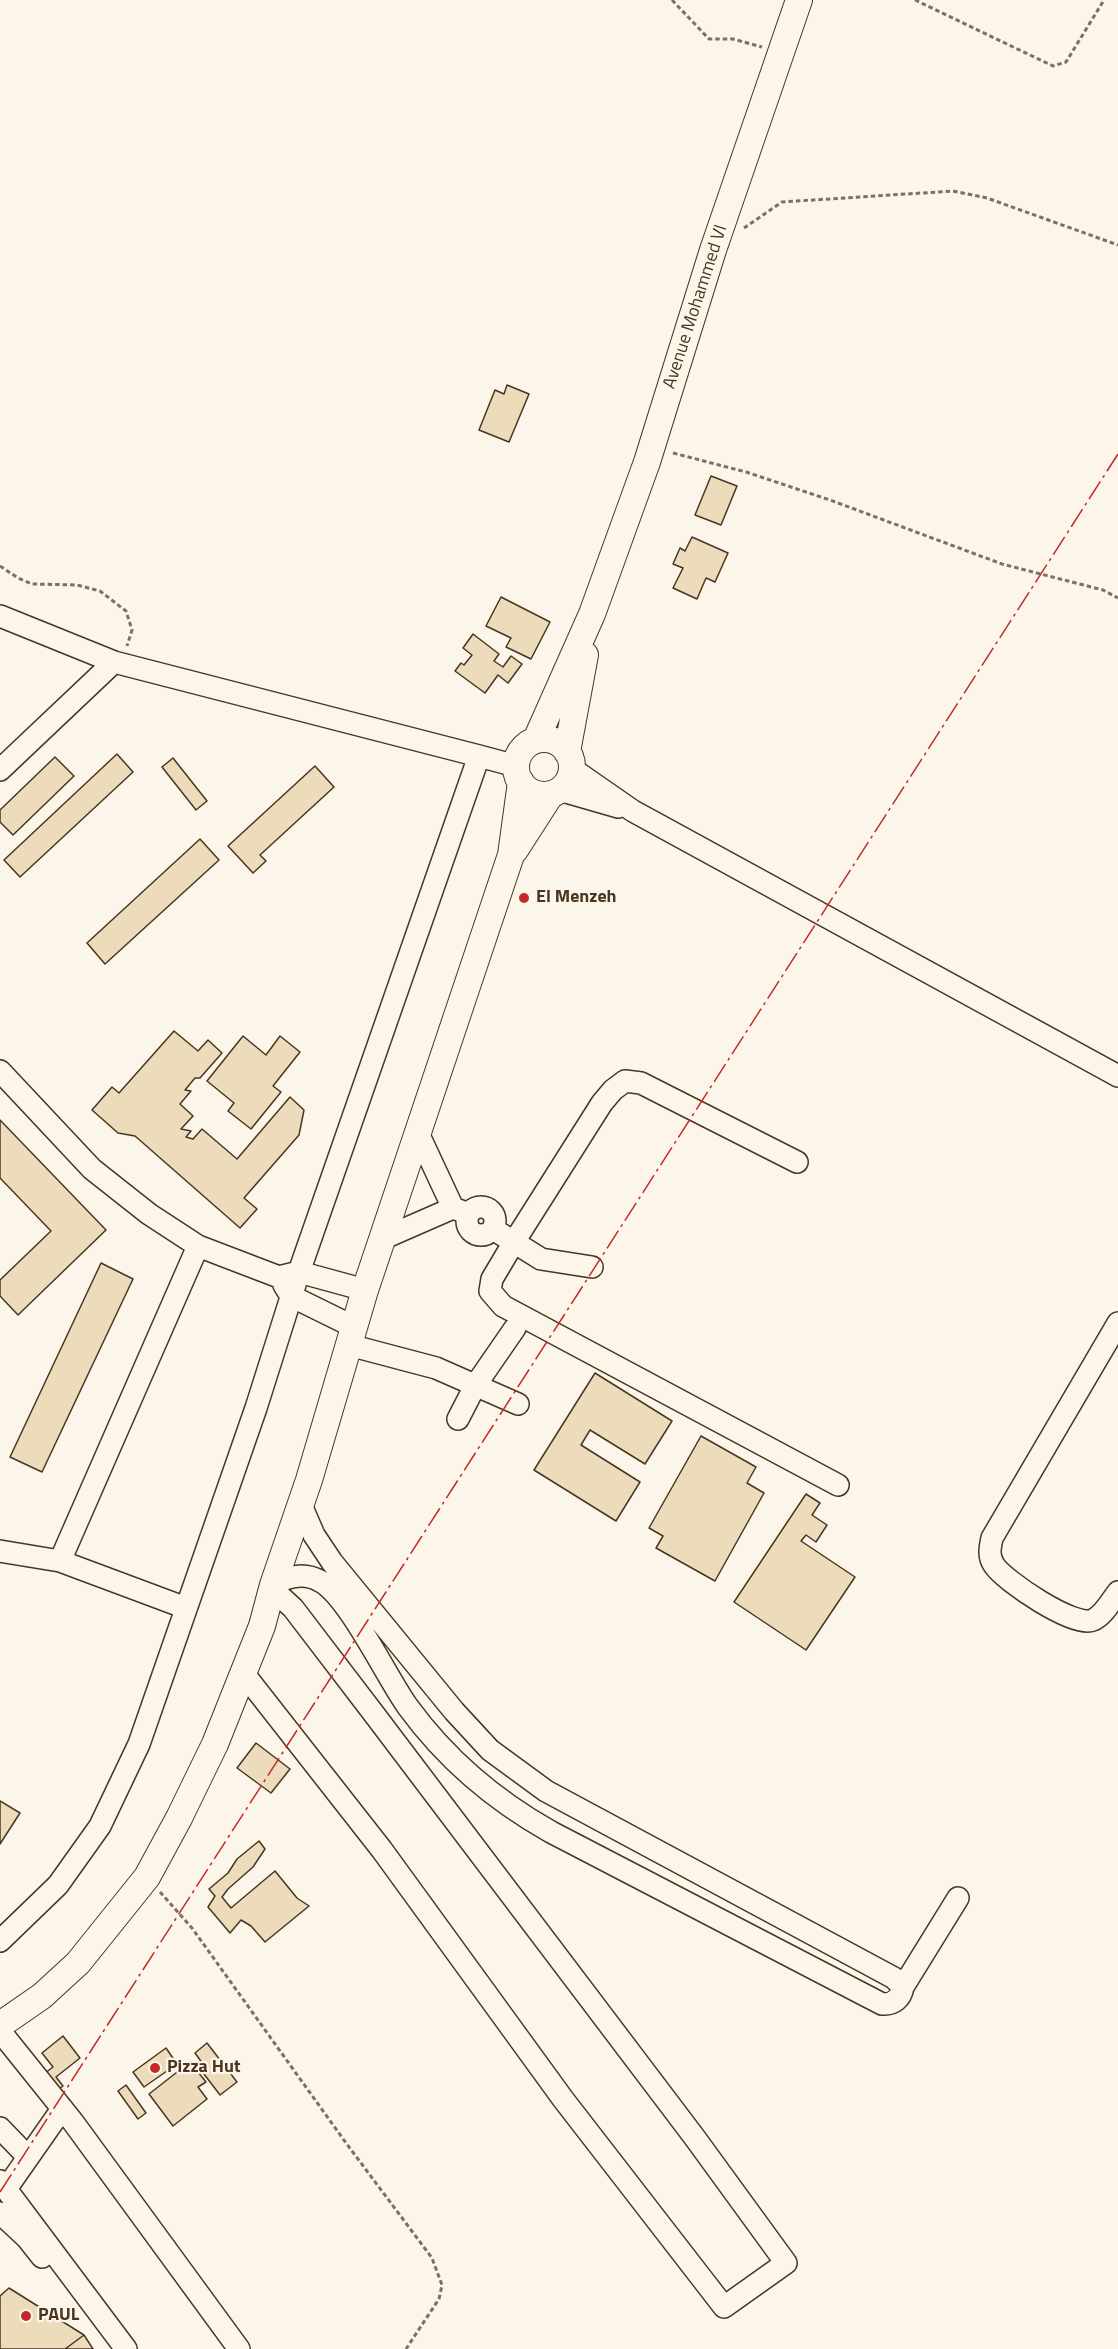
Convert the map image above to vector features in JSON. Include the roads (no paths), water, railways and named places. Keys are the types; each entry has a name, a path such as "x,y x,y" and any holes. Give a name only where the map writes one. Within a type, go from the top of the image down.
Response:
{"main road":[{"name":"Avenue Mohammed VI","path":"592,614 651,447 713,250 799,4"},
{"path":"0,2025 42,1996 78,1963 147,1877 215,1743 244,1674 262,1626 272,1587 301,1504 365,1290 512,855 522,750 536,740 592,614"},
{"path":"512,855 555,792 570,777 569,760 592,614"},
{"path":"536,740 554,741 569,760"},
{"path":"518,774 534,793 555,792"}],"street":[{"path":"0,616 114,662 479,756 518,774"},
{"path":"0,771 114,662"},
{"path":"0,1941 58,1886 100,1826 139,1744 256,1408 291,1296 289,1274 479,756"},
{"path":"569,760 633,811 1118,1076"},
{"path":"555,792 633,811"},
{"path":"0,1071 92,1169 149,1214 198,1246 289,1274 365,1290"},
{"path":"797,1162 641,1083 626,1081 613,1090 602,1103 514,1242 492,1279 490,1291 502,1306 838,1485"},
{"path":"418,1133 461,1211"},
{"path":"382,1239 461,1211 480,1207 491,1211 495,1217 493,1229 542,1259 592,1268"},
{"path":"60,1561 198,1246"},
{"path":"291,1296 351,1336 436,1368 518,1404"},
{"path":"1118,1323 992,1538 989,1553 994,1566 1023,1591 1078,1621 1092,1622 1118,1592"},
{"path":"458,1419 475,1386 515,1328"},
{"path":"301,1504 393,1684 427,1731 466,1773 507,1805 551,1832 882,2004 894,2003 902,1996 903,1987 958,1898"},
{"path":"0,1551 60,1561 186,1608"},
{"path":"244,1674 382,1851 563,2099 724,2307 786,2263 695,2138 361,1696 293,1608 272,1587 284,1579 308,1576 349,1596 474,1734 490,1750 527,1778 566,1802 894,1978 903,1987"},
{"path":"0,2031 62,2109 239,2349"},
{"path":"62,2109 28,2157 3,2185 126,2349"},
{"path":"0,2128 28,2157"},
{"path":"0,2213 27,2238 111,2349"}],"place":[{"name":"El Menzeh","path":"524,898"},
{"name":"Pizza Hut","path":"155,2068"},
{"name":"PAUL","path":"26,2316"}]}
